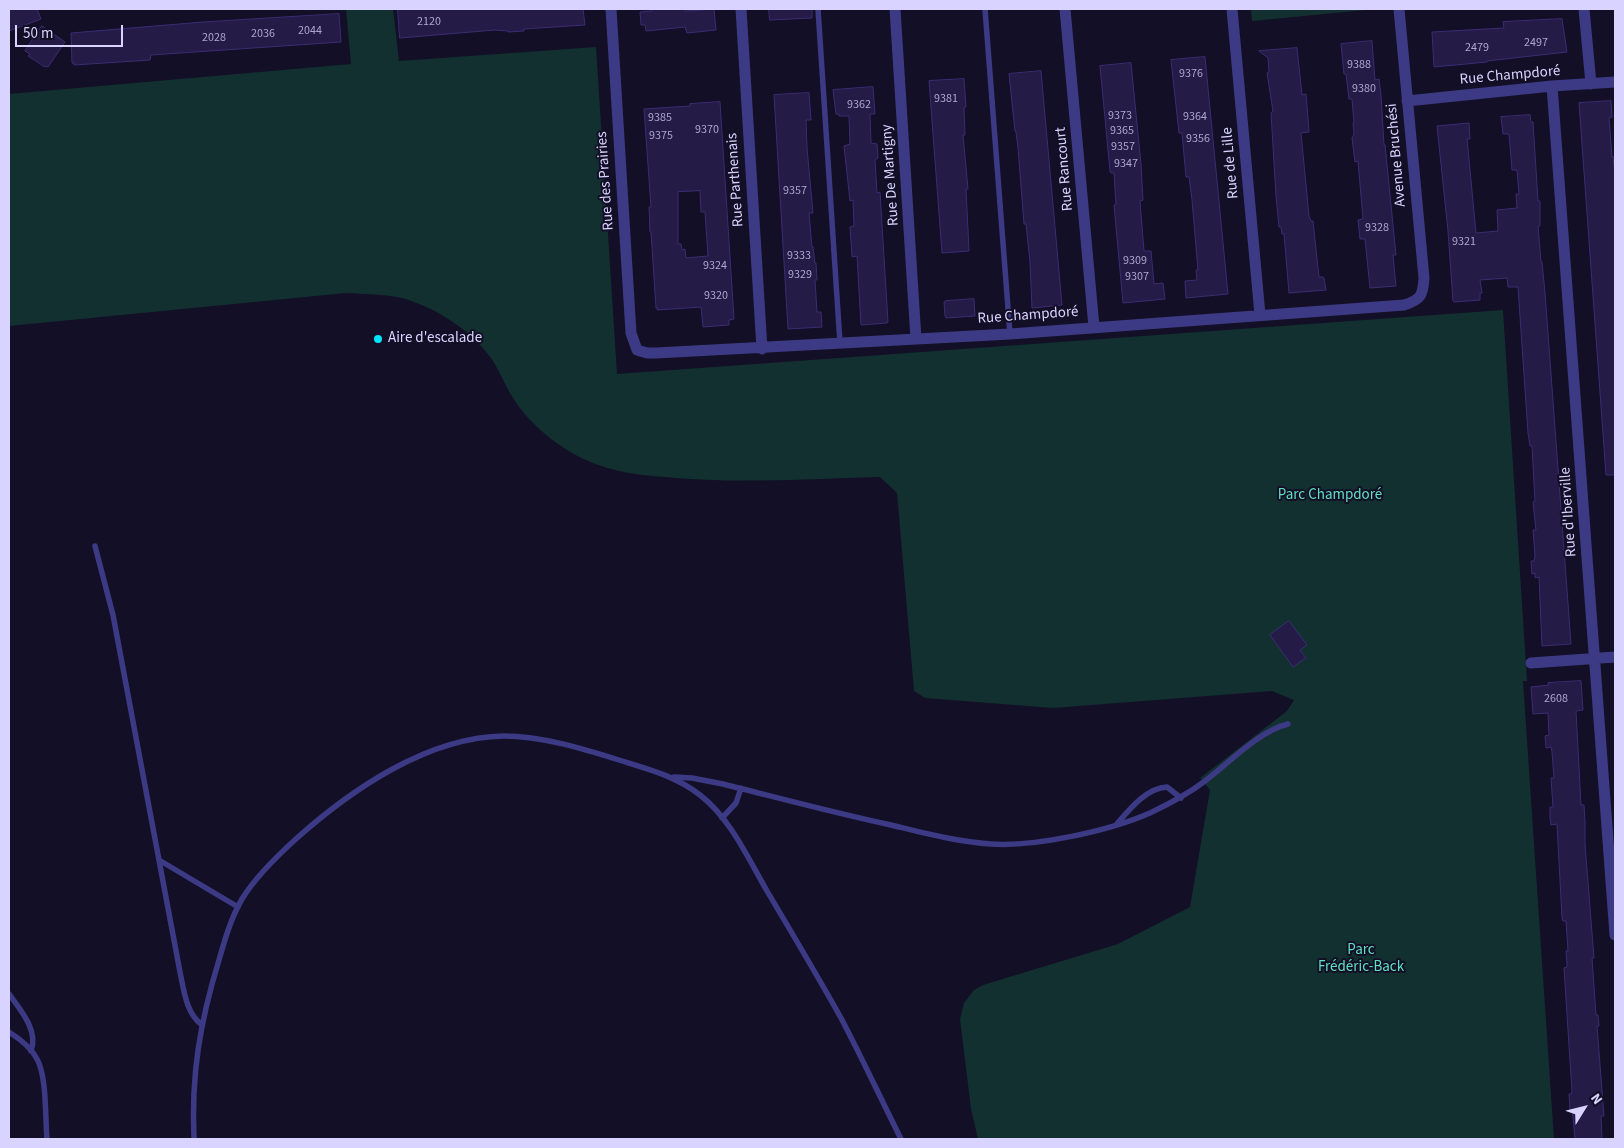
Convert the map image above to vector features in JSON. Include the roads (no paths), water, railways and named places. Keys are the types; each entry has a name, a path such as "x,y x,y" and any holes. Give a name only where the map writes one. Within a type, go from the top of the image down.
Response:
{"street":[{"name":"Rue des Prairies","path":"611,9 630,333 637,350"},
{"name":"Rue Parthenais","path":"741,9 762,349"},
{"name":"Rue De Martigny","path":"895,9 916,339"},
{"name":"Rue Rancourt","path":"1065,9 1094,327"},
{"name":"Rue de Lille","path":"1232,9 1260,316"},
{"name":"Avenue Bruchési","path":"1399,9 1424,278 1424,289 1420,298"},
{"path":"1584,9 1591,84"},
{"name":"Rue Champdoré","path":"1407,100 1615,82"},
{"name":"Rue d'Iberville","path":"1552,86 1615,935"},
{"name":"Rue Champdoré","path":"637,350 646,353 656,353 762,349 1010,334 1404,305 1420,298"},
{"path":"1531,662 1615,657"}],"lane":[{"path":"818,9 840,343"},
{"path":"985,9 1010,334"},
{"path":"95,546 113,615 186,999 193,1016 202,1024"},
{"path":"671,777 692,778 742,788 928,834 991,844 1012,844 1041,841 1115,825 1147,814 1181,798 1204,783 1264,734 1273,728 1288,724"},
{"path":"194,1139 192,1104 194,1074 202,1024 222,949 232,920 251,886 281,853 341,802 396,768 448,746 470,740 505,736 584,749 671,777 702,796 733,833 830,998 901,1139"},
{"path":"1115,825 1141,799 1156,790 1167,787 1181,798"},
{"path":"722,818 736,803 742,788"},
{"path":"159,860 238,907"},
{"path":"9,994 33,1035 34,1044 31,1051"},
{"path":"9,1032 19,1038 37,1059 43,1083 47,1139"}],"place":[{"name":"Aire d'escalade","path":"378,339"}],"park label":[{"name":"Parc Champdoré","path":"1330,496"},
{"name":"Parc Frédéric-Back","path":"1361,960"}]}
